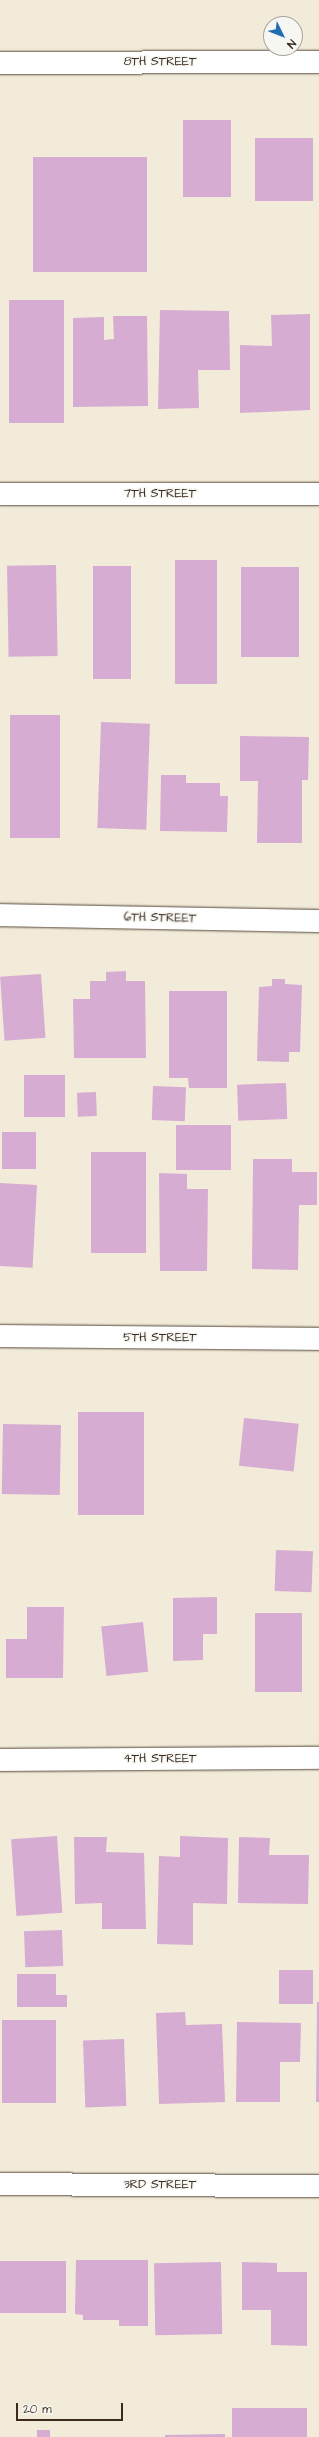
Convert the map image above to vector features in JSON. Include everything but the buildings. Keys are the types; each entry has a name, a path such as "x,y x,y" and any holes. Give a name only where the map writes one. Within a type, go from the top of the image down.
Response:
{"street":[{"name":"8TH STREET","path":"0,63 319,62"},
{"name":"7TH STREET","path":"0,494 319,494"},
{"name":"6TH STREET","path":"0,915 319,921"},
{"name":"5TH STREET","path":"0,1336 319,1339"},
{"name":"4TH STREET","path":"0,1760 319,1758"},
{"name":"3RD STREET","path":"0,2184 319,2186"}]}
